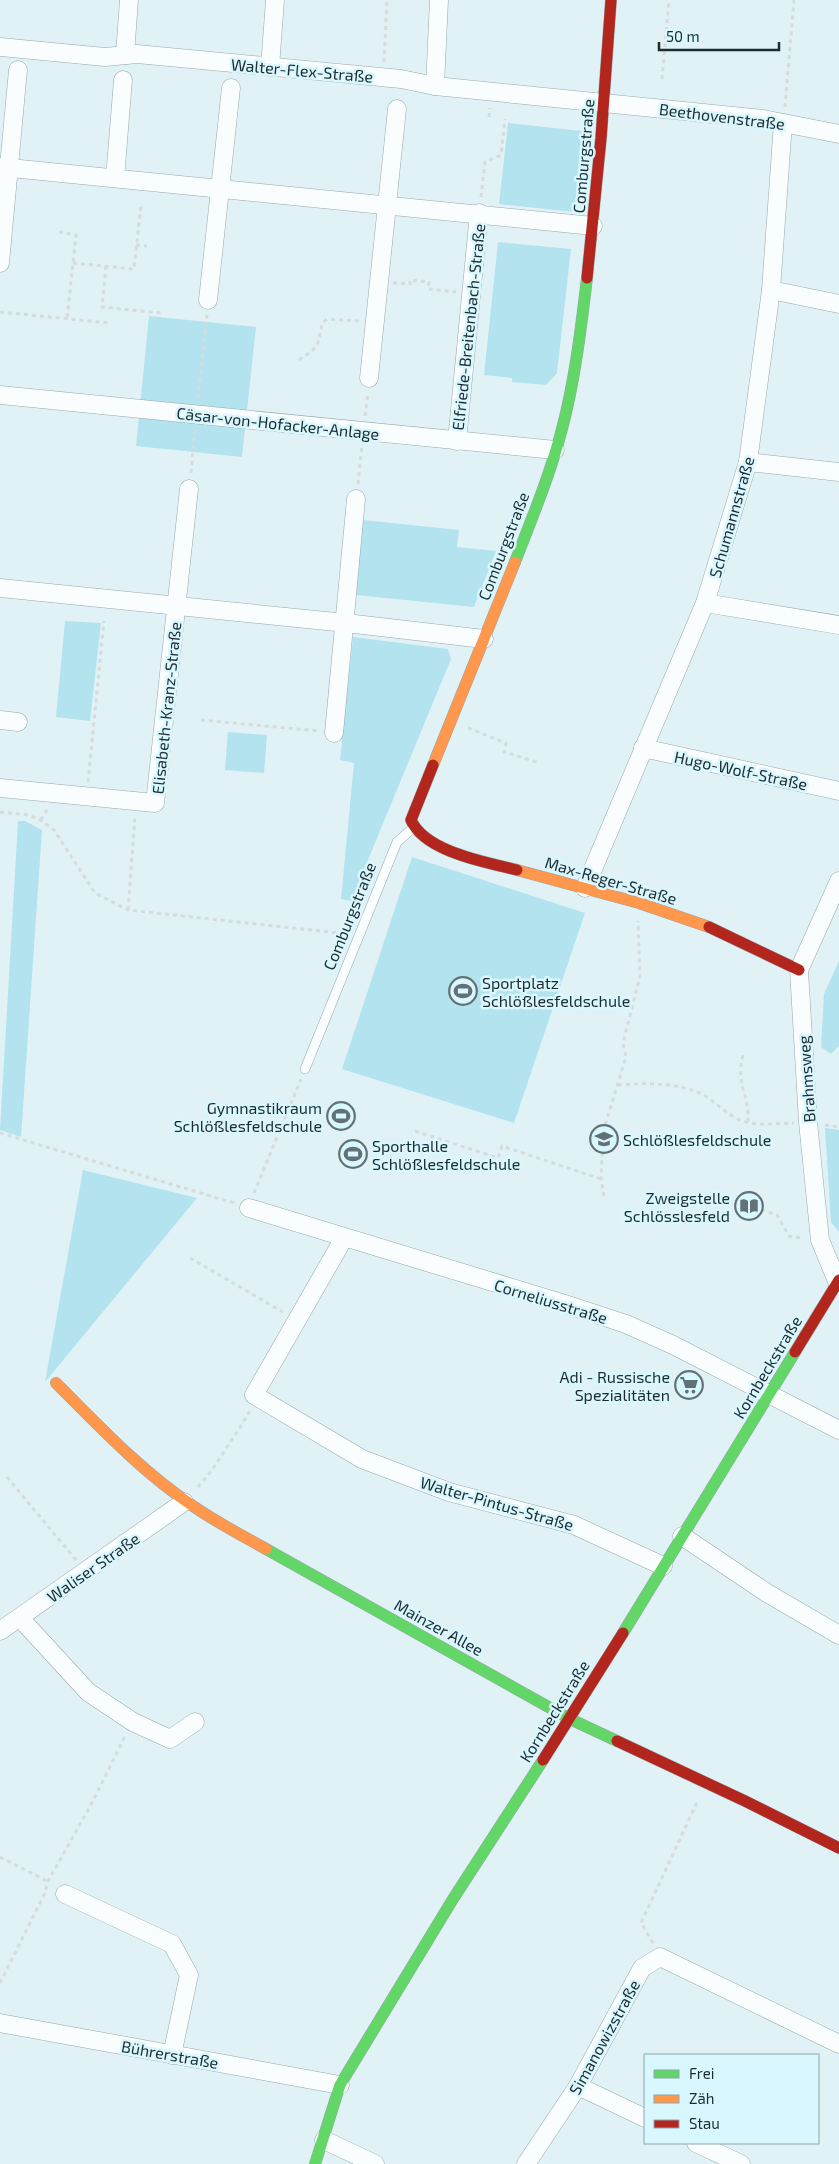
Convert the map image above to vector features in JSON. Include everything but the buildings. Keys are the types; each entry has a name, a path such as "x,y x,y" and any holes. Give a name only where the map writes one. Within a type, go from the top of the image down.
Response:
{"street":[{"path":"125,55 129,0"},
{"path":"270,67 274,0"},
{"path":"435,86 439,0"},
{"name":"Comburgstraße","path":"413,828 411,820 414,810 540,499 562,428 580,341 593,226 612,0"},
{"name":"Walter-Flex-Straße","path":"0,46 105,57 137,54 401,78 435,86 604,103"},
{"path":"0,263 4,168 18,70"},
{"path":"115,178 123,80"},
{"path":"208,300 231,88"},
{"name":"Beethovenstraße","path":"604,103 784,123 839,134"},
{"path":"369,378 397,109"},
{"name":"Schumannstraße","path":"585,888 705,603 748,462 771,290 784,123"},
{"name":"Elfriede-Breitenbach-Straße","path":"4,168 479,213 593,226"},
{"name":"Elfriede-Breitenbach-Straße","path":"457,441 479,213"},
{"path":"771,290 839,304"},
{"name":"Cäsar-von-Hofacker-Anlage","path":"0,395 196,416 555,450"},
{"path":"748,462 839,472"},
{"name":"Elisabeth-Kranz-Straße","path":"0,788 156,803 189,489"},
{"path":"334,733 346,623 356,499"},
{"name":"Elisabeth-Kranz-Straße","path":"0,588 484,639"},
{"path":"705,603 839,625"},
{"path":"0,720 18,722"},
{"name":"Hugo-Wolf-Straße","path":"643,748 839,791"},
{"name":"Max-Reger-Straße","path":"413,828 422,837 458,853 637,903 696,922 799,970"},
{"name":"Brahmsweg","path":"838,1281 820,1240 808,1122 799,970 839,880"},
{"name":"Corneliusstraße","path":"249,1208 626,1324 673,1345 839,1430"},
{"path":"254,1395 344,1238"},
{"name":"Kornbeckstraße","path":"315,2164 340,2085 453,1899 570,1719 838,1281"},
{"name":"Mainzer Allee","path":"56,1383 110,1438 184,1502 570,1719 839,1848"},
{"name":"Walter-Pintus-Straße","path":"254,1395 362,1459 449,1492 574,1525 662,1566"},
{"name":"Waliser Straße","path":"0,1631 184,1502"},
{"path":"682,1536 767,1593 839,1636"},
{"path":"20,1618 88,1692 133,1722 170,1739 195,1722"},
{"path":"65,1894 172,1944 189,1975 172,2055"},
{"path":"660,1957 839,2044"},
{"name":"Simanowizstraße","path":"526,2164 578,2086 642,1968 660,1957"},
{"name":"Bührerstraße","path":"0,2023 340,2085"},
{"path":"578,2086 644,2118"},
{"path":"324,2140 376,2164"},
{"path":"698,2144 741,2164"}],"lane":[{"name":"Comburgstraße","path":"305,1069 397,842 413,828"}],"path":[{"path":"384,62 387,0"},
{"path":"662,79 669,0"},
{"path":"784,123 794,0"},
{"path":"479,213 485,162 501,155 505,118"},
{"path":"73,263 134,269 141,204"},
{"path":"59,232 76,235 67,319"},
{"path":"136,245 148,246"},
{"path":"106,266 102,307 160,313"},
{"path":"379,281 410,284 410,280 429,282 428,289 471,294"},
{"path":"189,489 208,300"},
{"path":"0,312 109,323"},
{"path":"300,360 315,350 320,342 323,322 328,318 375,323"},
{"path":"356,499 369,378"},
{"path":"87,797 104,621"},
{"path":"201,720 334,733"},
{"path":"450,722 506,743 504,752 537,762"},
{"path":"0,812 41,820 54,830 95,893 128,910 358,935"},
{"path":"128,910 135,815"},
{"path":"604,1196 601,1179 603,1132 626,1057 623,1044 640,976 637,903"},
{"path":"743,1055 740,1068 740,1083 749,1107 748,1122"},
{"path":"0,1133 249,1208 305,1069"},
{"path":"618,1085 649,1083 674,1086 703,1095 740,1120 755,1124 808,1122"},
{"path":"415,1131 498,1158 502,1146 601,1179"},
{"path":"761,1210 777,1215 789,1236 820,1240"},
{"path":"190,1258 296,1320"},
{"path":"184,1502 212,1470 248,1415 254,1395"},
{"path":"7,1477 86,1572"},
{"path":"0,1983 44,1894 48,1881 92,1803 133,1722"},
{"path":"660,1957 641,1923 706,1783"},
{"path":"0,1857 48,1881"}],"shaded area":[{"path":"508,123 582,131 575,212 499,204"},
{"path":"498,242 571,249 557,373 546,385 512,382 512,378 484,375"},
{"path":"149,316 256,327 242,457 136,446"},
{"path":"363,520 459,530 457,547 496,551 474,607 356,595"},
{"path":"65,621 101,623 90,721 56,717"},
{"path":"353,637 448,649 451,659 351,901 341,899 354,763 340,760"},
{"path":"228,732 267,735 264,773 225,770"},
{"path":"18,821 25,821 42,830 21,1137 0,1130"},
{"name":"Sportplatz Schlößlesfeldschule","path":"412,857 585,913 514,1123 342,1069"},
{"path":"839,961 839,1046 831,1054 821,1047 824,994"},
{"path":"825,1128 839,1130 839,1232 831,1222"},
{"path":"83,1170 197,1198 45,1382"}],"traffic: fast":[{"path":"515,562 546,480 567,410 580,335 587,278"},
{"path":"623,1633 795,1352"},
{"path":"266,1549 570,1719 617,1741"},
{"path":"315,2164 340,2085 453,1899 543,1760"}],"traffic: slow":[{"path":"433,765 515,562"},
{"path":"517,870 639,903 709,927"},
{"path":"56,1383 122,1448 174,1493 202,1512 266,1549"}],"traffic: jam":[{"path":"587,278 601,138 611,0"},
{"path":"433,765 411,820 418,831 429,840 458,854 517,870"},
{"path":"709,927 799,970"},
{"path":"795,1352 839,1280"},
{"path":"543,1760 623,1633"},
{"path":"617,1741 745,1801 839,1848"}],"place":[{"name":"Sportplatz Schlößlesfeldschule","path":"463,991"},
{"name":"Gymnastikraum Schlößlesfeldschule","path":"341,1116"},
{"name":"Schlößlesfeldschule","path":"604,1139"},
{"name":"Sporthalle Schlößlesfeldschule","path":"353,1154"},
{"name":"Zweigstelle Schlösslesfeld","path":"749,1206"},
{"name":"Adi - Russische Spezialitäten","path":"689,1385"}]}
